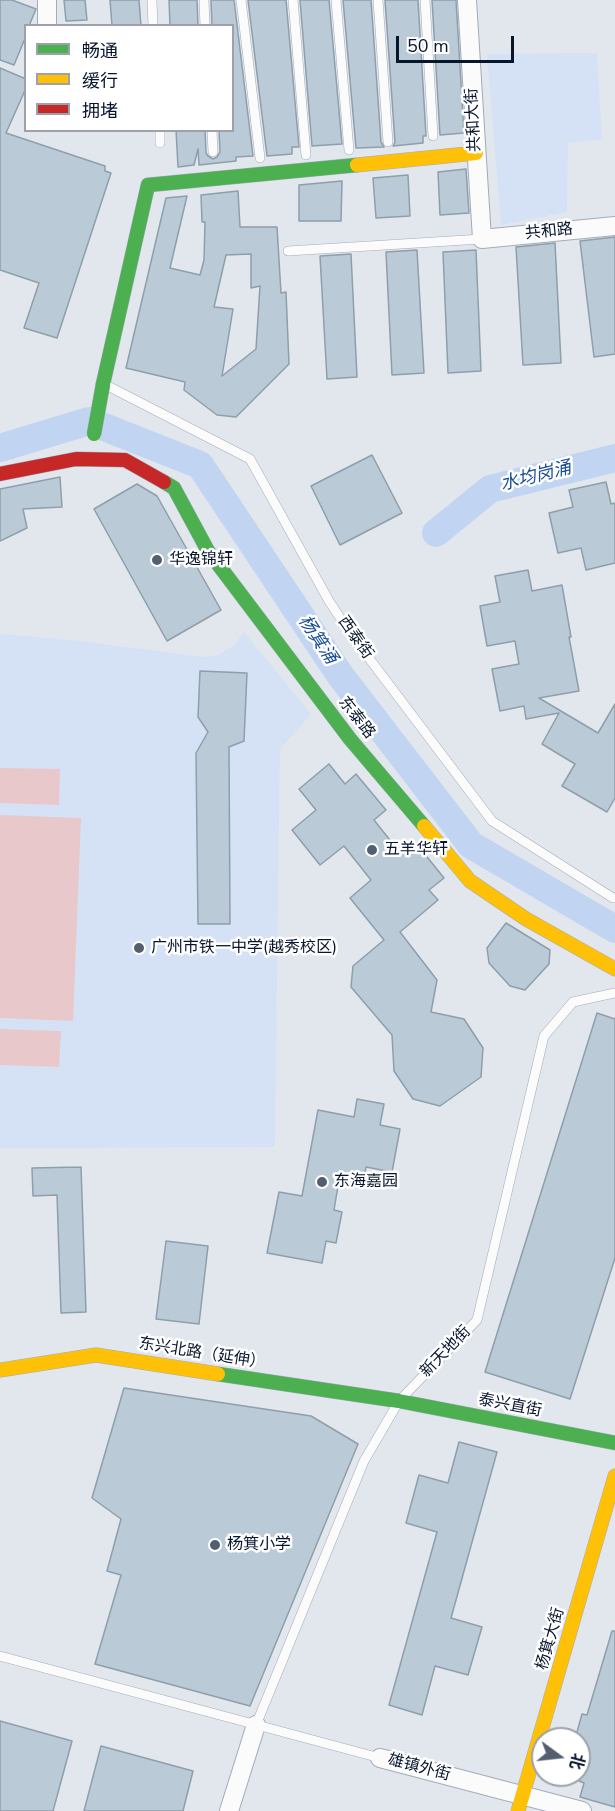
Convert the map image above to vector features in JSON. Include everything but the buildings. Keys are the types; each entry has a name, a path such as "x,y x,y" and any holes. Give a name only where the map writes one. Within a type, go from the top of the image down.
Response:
{"street":[{"path":"47,0 47,24"},
{"name":"共和大街","path":"467,0 482,239"},
{"path":"89,459 148,184 476,153"},
{"name":"共和路","path":"482,239 615,226"},
{"name":"东泰路","path":"0,474 76,459 125,460 174,488 215,561 350,739 470,881 526,919 615,969"},
{"name":"东兴北路（延伸）","path":"0,1370 96,1355 399,1401"},
{"name":"泰兴直街","path":"399,1401 615,1443"},
{"name":"杨箕大街","path":"520,1803 615,1476"},
{"path":"229,1811 255,1725"},
{"name":"雄镇外街","path":"380,1758 520,1803 582,1811"}],"lane":[{"path":"152,0 153,24"},
{"path":"204,0 205,24"},
{"path":"241,0 260,158"},
{"path":"293,0 306,155"},
{"path":"336,0 349,150"},
{"path":"378,0 388,142"},
{"path":"425,0 433,136"},
{"path":"160,132 160,143"},
{"path":"212,132 213,152"},
{"path":"288,251 482,239"},
{"name":"西泰街","path":"104,384 250,459 329,601 350,633 492,821 613,898"},
{"name":"新天地街","path":"255,1725 364,1461 399,1401 477,1320 544,1036 573,1002 614,992"},
{"name":"雄镇外街","path":"0,1656 380,1758"}],"shaded area":[{"path":"597,53 602,139 568,143 567,212 501,225 487,54"},
{"name":"广州市铁一中学(越秀校区)","path":"244,632 311,714 280,749 275,1147 0,1148 0,634 72,640 203,657 219,655 234,645"},
{"path":"0,768 60,769 59,805 0,803"},
{"path":"0,815 81,818 73,1021 0,1018"},
{"path":"0,1029 61,1031 59,1067 0,1065"}],"waterway":[{"name":"杨箕涌","path":"0,448 89,421 200,465 340,675 471,845 615,929"},
{"name":"水均岗涌","path":"436,533 490,489 615,458"}],"traffic: fast":[{"path":"103,384 148,185 357,165"},
{"path":"94,434 103,384"},
{"path":"164,482 174,488 208,551 350,739 424,826"},
{"path":"218,1374 399,1401 615,1443"}],"traffic: slow":[{"path":"357,165 476,153"},
{"path":"424,826 470,881 526,919 615,969"},
{"path":"0,1370 96,1355 218,1374"},
{"path":"518,1811 615,1476"}],"traffic: jam":[{"path":"0,474 76,459 125,460 164,482"}],"place":[{"name":"华逸锦轩","path":"157,560"},
{"name":"五羊华轩","path":"372,850"},
{"name":"广州市铁一中学(越秀校区)","path":"139,948"},
{"name":"东海嘉园","path":"322,1182"},
{"name":"杨箕小学","path":"215,1545"}]}
